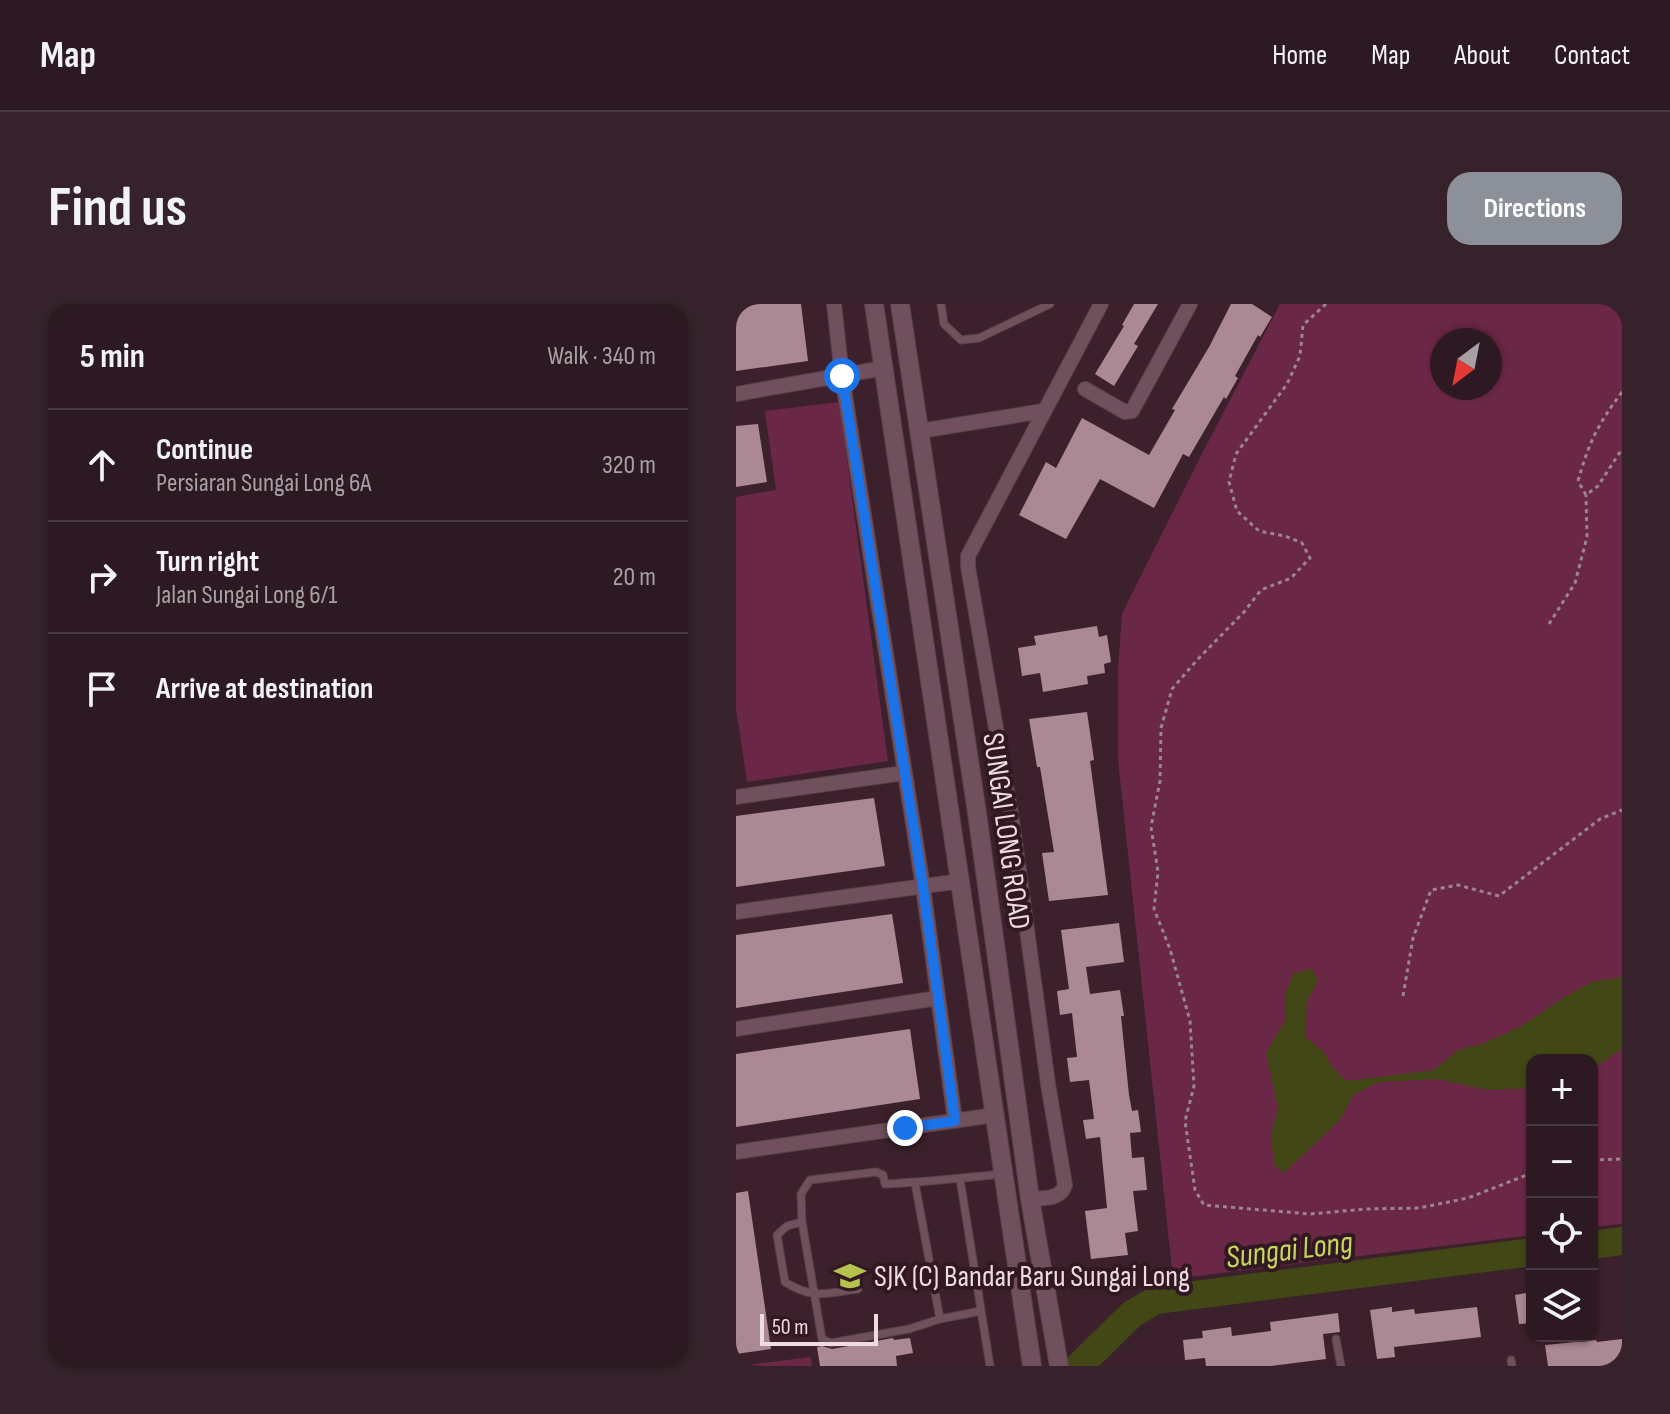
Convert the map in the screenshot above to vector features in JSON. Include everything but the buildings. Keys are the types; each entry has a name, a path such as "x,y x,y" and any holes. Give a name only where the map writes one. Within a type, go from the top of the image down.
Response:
{"street":[{"path":"834,304 842,376 923,887 955,1121"},
{"name":"SUNGAI LONG ROAD","path":"874,304 1032,1366"},
{"name":"SUNGAI LONG ROAD","path":"900,304 1030,1199 1059,1366"},
{"path":"1030,1199 1059,1196 1065,1185 1012,820 968,556 1101,304"},
{"path":"1085,389 1125,412 1132,411 1190,304"},
{"path":"736,394 884,368"},
{"path":"920,431 1043,411"},
{"path":"736,797 904,773"},
{"path":"736,912 961,881"},
{"path":"736,1029 938,998"},
{"path":"736,1152 995,1115"}],"lane":[{"path":"941,304 944,324 961,340 979,338 1050,304"},
{"path":"981,1311 909,1329 831,1343 822,1339 802,1222 801,1194 810,1180 876,1172 883,1175 885,1184 1004,1174"},
{"path":"960,1179 990,1366"},
{"path":"915,1183 940,1319"},
{"path":"802,1222 787,1226 777,1235 785,1282 813,1295 858,1289"},
{"path":"1336,1339 1341,1366"}],"path":[{"path":"1326,304 1303,325 1300,356 1287,384 1236,454 1229,482 1237,511 1259,531 1302,543 1310,558 1291,578 1261,590 1197,660 1172,689 1161,728 1160,781 1151,827 1158,872 1154,909 1170,949 1190,1021 1194,1086 1185,1121 1195,1190 1204,1205 1310,1214 1419,1208 1468,1198 1526,1175"},
{"path":"1549,624 1575,583 1587,537 1586,495 1578,481 1588,448 1600,421 1622,392"},
{"path":"1586,495 1598,486 1622,449"},
{"path":"1403,996 1413,938 1431,890 1458,885 1499,896 1600,819 1621,813"},
{"path":"1598,1160 1622,1159"}],"shaded area":[{"path":"1280,304 1622,304 1622,1224 1598,1226 1598,1054 1526,1054 1526,1236 1173,1279 1118,759 1118,670 1122,614"},
{"path":"839,402 888,761 747,782 736,708 736,497 776,490 765,411"},
{"path":"1312,969 1318,980 1307,1001 1305,1037 1323,1051 1331,1066 1346,1081 1434,1070 1458,1050 1482,1044 1520,1027 1592,982 1622,977 1622,1049 1598,1065 1598,1054 1526,1054 1526,1088 1487,1090 1438,1079 1378,1082 1353,1095 1340,1120 1284,1173 1274,1165 1271,1135 1278,1108 1266,1053 1286,1019 1285,995 1293,973"},
{"path":"811,1357 812,1366 736,1366"}],"waterway":[{"name":"Sungai Long","path":"1598,1244 1622,1241"},
{"name":"Sungai Long","path":"1079,1366 1132,1314 1156,1300 1526,1253"}],"place":[{"name":"SJK (C) Bandar Baru Sungai Long","path":"850,1276"}],"route":[{"path":"842,376 923,887 955,1121 905,1128"}]}
